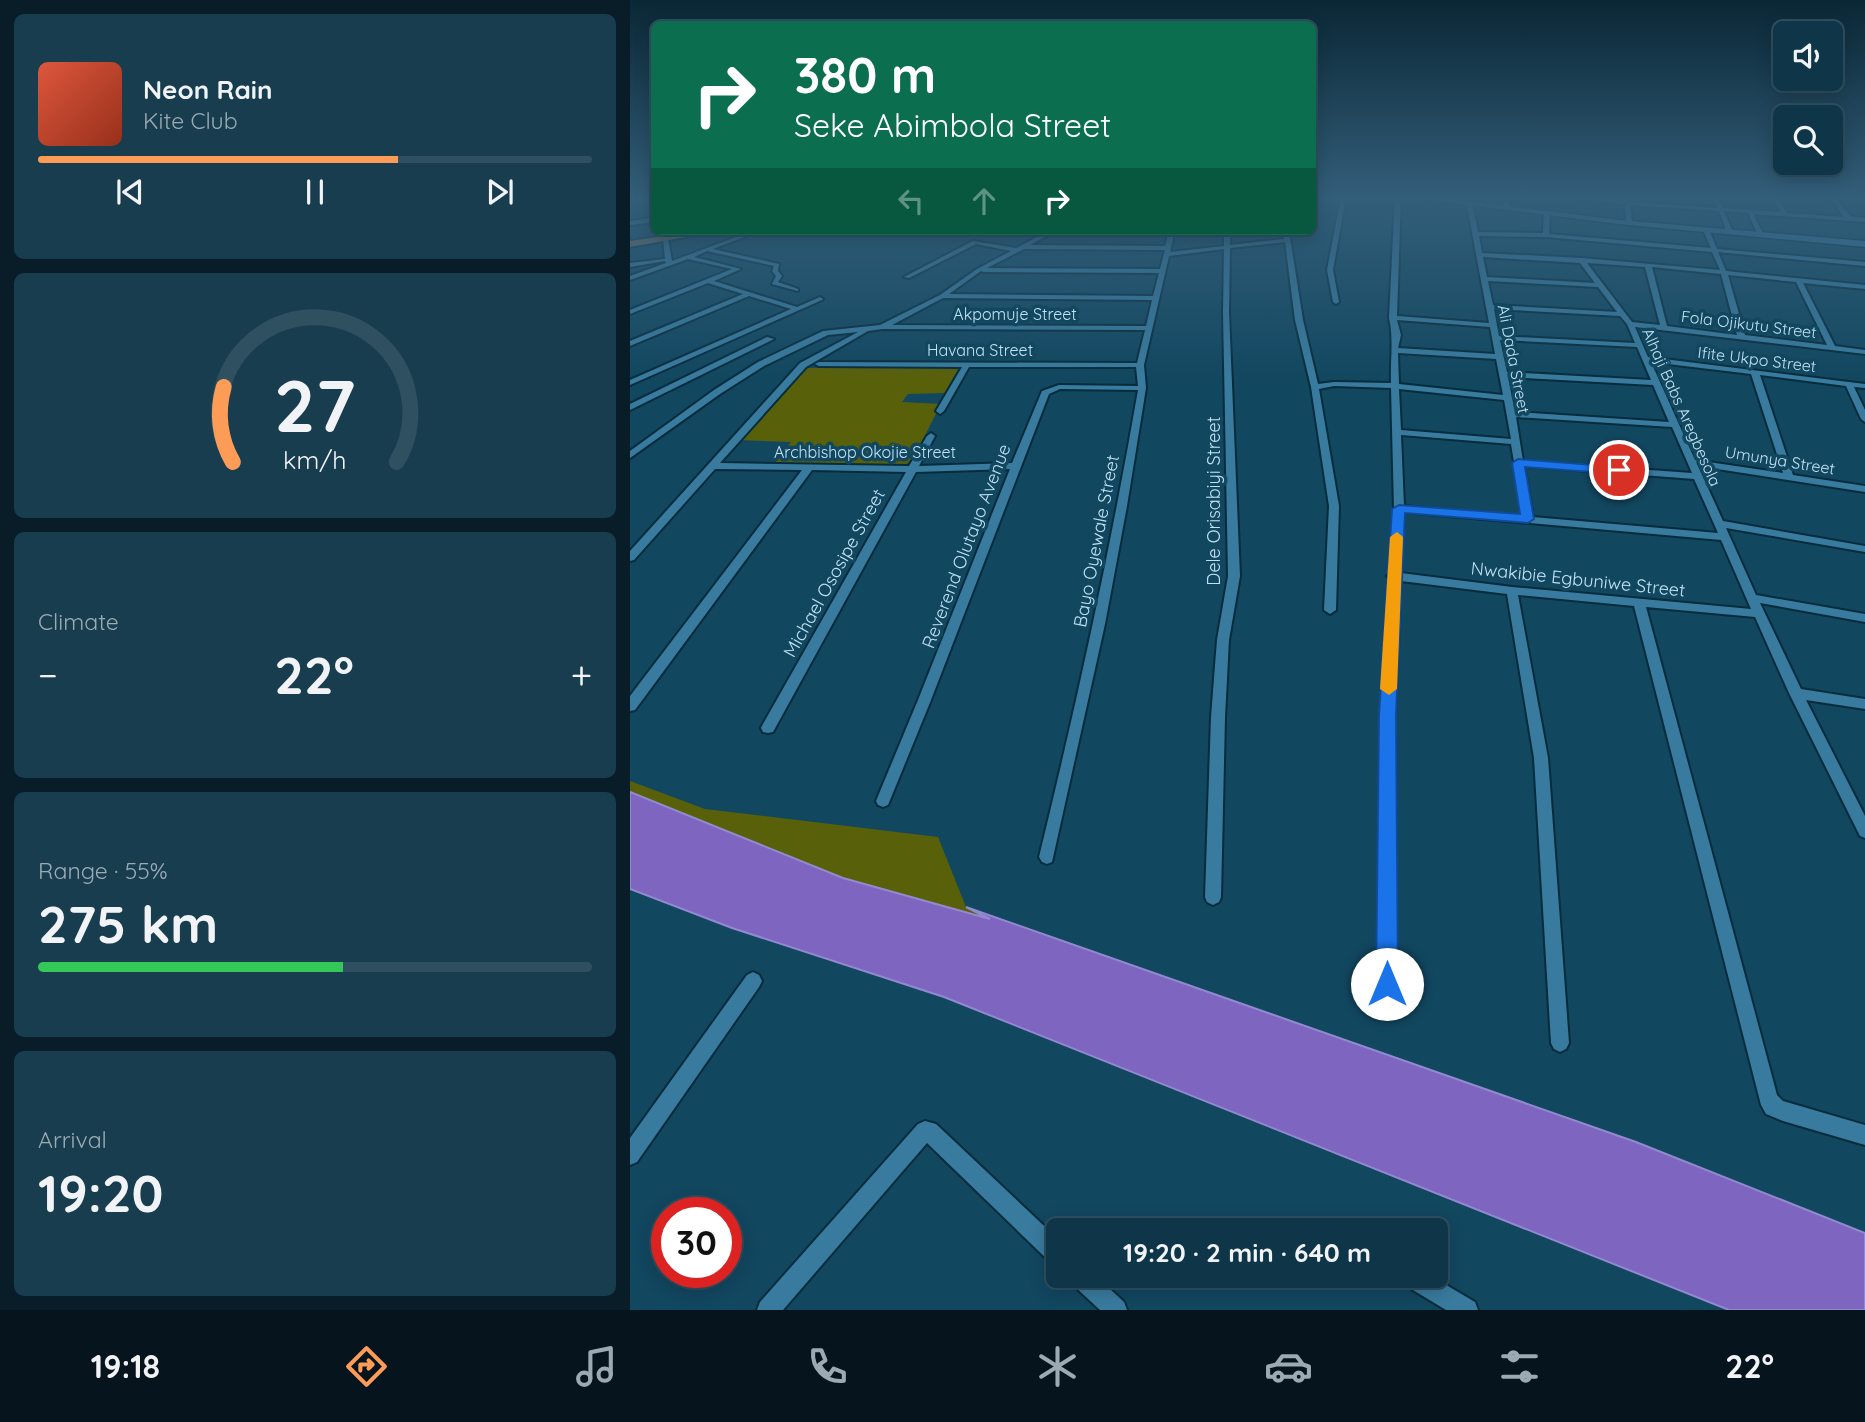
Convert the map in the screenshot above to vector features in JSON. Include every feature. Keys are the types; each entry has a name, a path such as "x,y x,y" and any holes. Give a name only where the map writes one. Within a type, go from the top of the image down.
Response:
{"street":[{"path":"666,257 668,262"},
{"path":"630,278 687,257"},
{"path":"630,312 710,282 737,268 689,257"},
{"path":"741,257 777,265 775,271 779,276 775,283 796,290"},
{"path":"907,277 946,257"},
{"path":"630,456 717,391 761,364 826,333 882,327 942,296 978,270 1004,257"},
{"name":"Bayo Oyewale Street","path":"1048,857 1090,670 1125,494 1142,388 1140,365 1165,257"},
{"name":"Dele Orisabiyi Street","path":"1213,897 1222,653 1234,576 1226,312 1228,257"},
{"path":"1290,257 1299,320 1315,387 1334,506 1330,610"},
{"path":"1332,257 1330,270 1335,302"},
{"path":"1387,984 1388,715 1393,576 1399,509 1394,350 1397,335 1393,318 1396,257"},
{"name":"Ali Dada Street","path":"1480,257 1501,357 1528,519"},
{"path":"1523,257 1648,265 1865,287"},
{"path":"1716,257 1724,273 1742,338"},
{"path":"1790,257 1865,264"},
{"name":"Alhaji Babs Aregbesola","path":"1581,260 1630,324 1695,476 1754,598 1795,692 1865,831"},
{"path":"630,265 668,262"},
{"path":"1648,265 1664,328"},
{"path":"978,270 1161,271"},
{"path":"1484,279 1601,285"},
{"path":"1798,280 1832,348"},
{"path":"710,282 744,290 747,295"},
{"path":"630,344 747,295 798,309"},
{"path":"942,296 1157,298"},
{"path":"630,383 820,299"},
{"path":"1490,307 1624,314"},
{"path":"1393,318 1493,325"},
{"name":"Fola Ojikutu Street","path":"1630,324 1865,352"},
{"name":"Akpomuje Street","path":"882,327 1147,328"},
{"path":"630,558 803,365 868,330"},
{"path":"1496,338 1638,345"},
{"path":"630,407 770,339"},
{"path":"1394,350 1501,357"},
{"name":"Ifite Ukpo Street","path":"1647,359 1865,386"},
{"name":"Havana Street","path":"819,364 1140,365"},
{"path":"940,411 967,364"},
{"path":"1755,373 1789,477"},
{"path":"1503,374 1657,383"},
{"path":"1315,387 1334,384 1396,386 1507,398"},
{"path":"1849,384 1865,419"},
{"name":"Reverend Olutayo Avenue","path":"883,801 924,705 1045,393 1065,387 1142,388"},
{"path":"1511,414 1674,425"},
{"path":"1397,432 1516,442"},
{"name":"Michael Ososipe Street","path":"768,728 931,436"},
{"name":"Umunya Street","path":"1691,462 1865,489"},
{"path":"1518,463 1695,476"},
{"name":"Archbishop Okojie Street","path":"714,466 912,469 1017,466"},
{"path":"630,706 808,468"},
{"path":"1399,509 1722,530 1865,549"},
{"name":"Nwakibie Egbuniwe Street","path":"1393,576 1512,591 1760,614"},
{"path":"1512,591 1541,758 1560,1044"},
{"path":"1754,598 1865,618"},
{"path":"1639,602 1768,1098 1773,1107 1783,1111 1865,1135"},
{"path":"1795,692 1865,704"},
{"path":"630,1155 753,981"},
{"path":"768,1310 925,1131 929,1131 1046,1243"},
{"path":"1093,1288 1116,1310"},
{"path":"1431,1288 1467,1310"}],"green space":[{"path":"806,368 959,368 945,393 908,394 902,402 941,404 915,455 907,464 774,464 791,442 738,440"},
{"path":"630,781 705,809 938,837 966,907 995,921 843,878 630,792"}],"shaded area":[{"path":"630,792 843,878 990,919 966,907 1636,1142 1865,1233 1865,1310 1729,1310 944,997 732,928 630,889"}],"slow traffic":[{"path":"1389,689 1397,537"}],"route":[{"path":"1387,984 1388,715 1393,576 1399,509 1528,519 1518,463 1619,470"}]}
